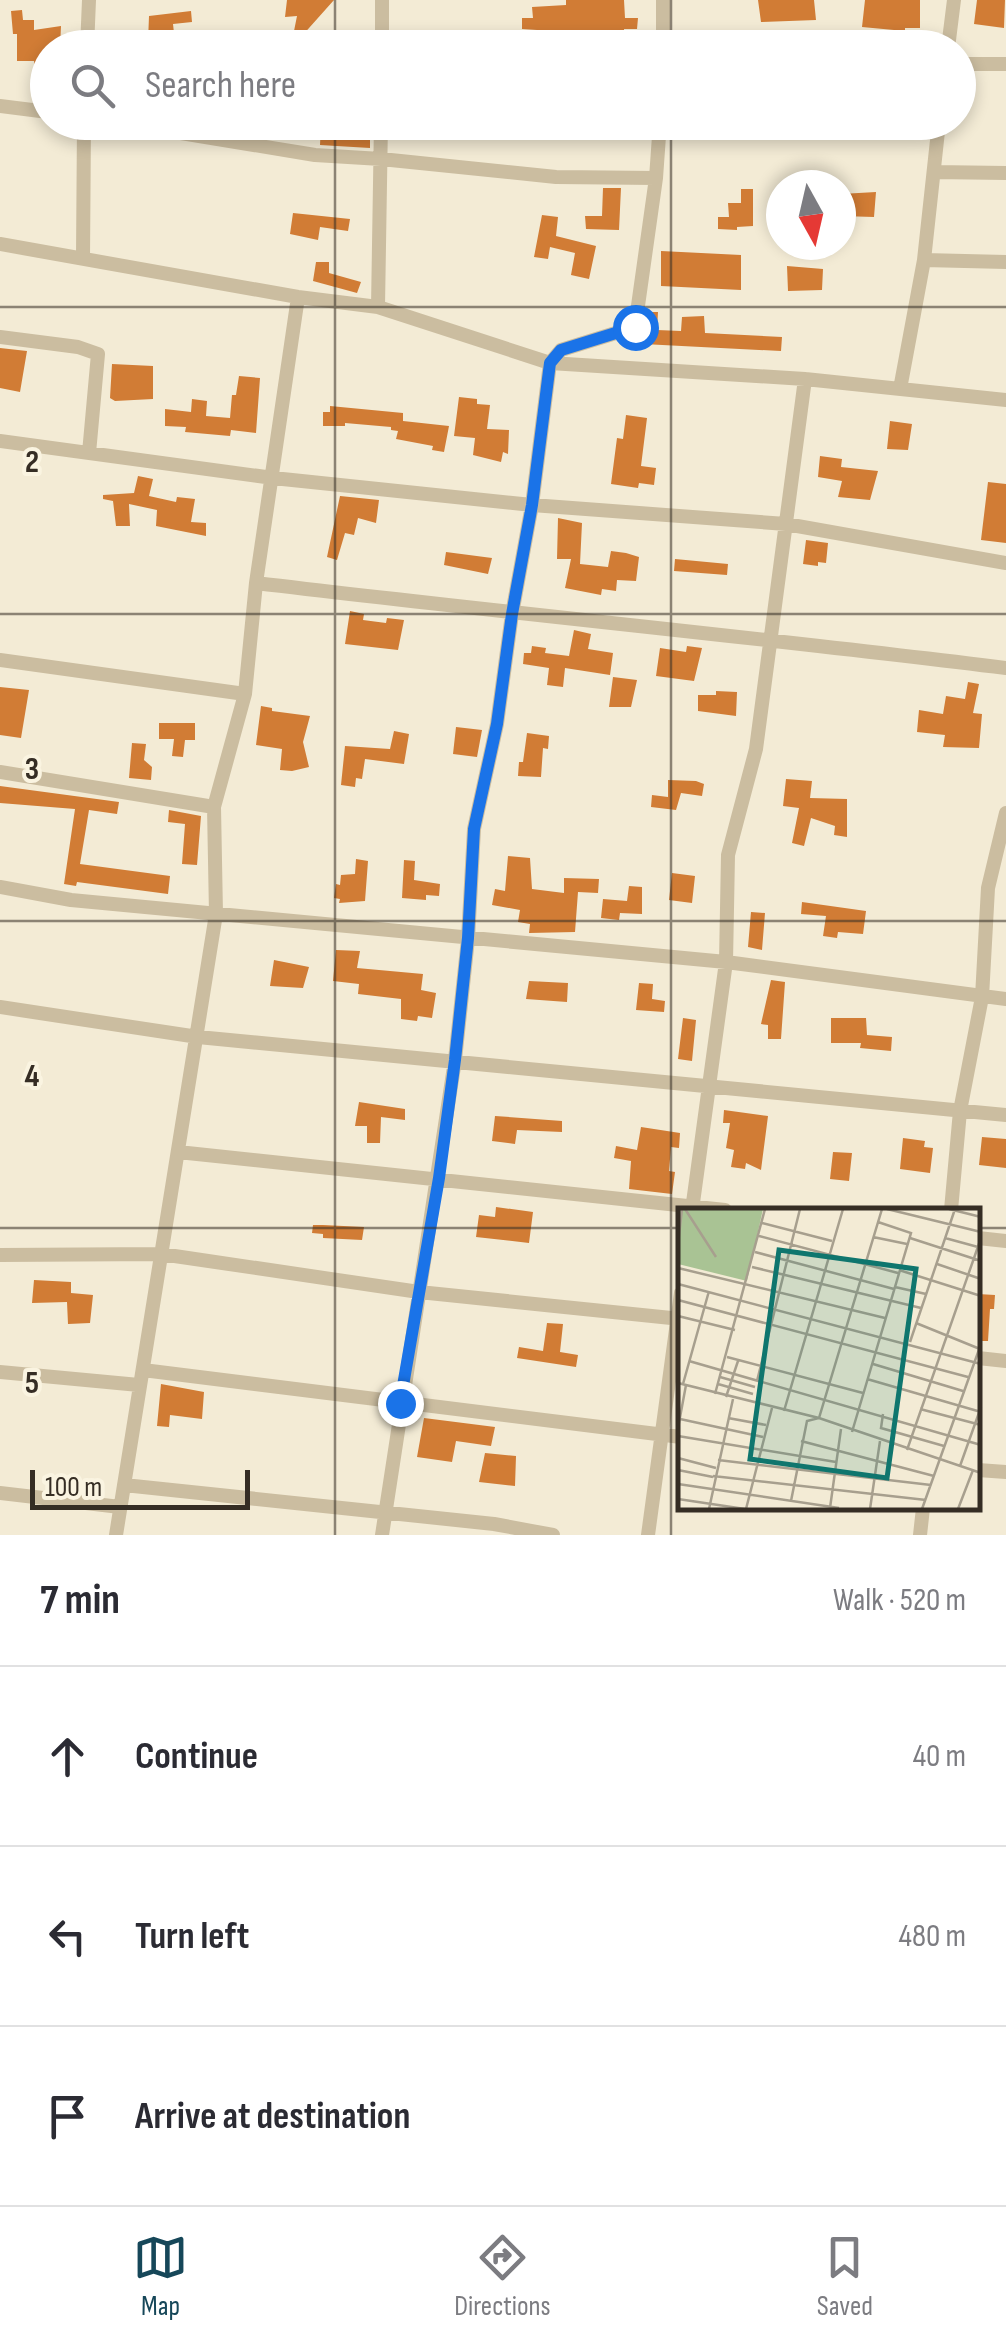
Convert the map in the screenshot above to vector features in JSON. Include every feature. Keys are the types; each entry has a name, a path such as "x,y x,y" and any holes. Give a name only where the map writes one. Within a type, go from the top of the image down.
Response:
{"street":[{"path":"88,30 89,0"},
{"path":"382,0 382,30"},
{"path":"664,0 664,30"},
{"path":"950,30 954,0"},
{"path":"976,64 1006,64"},
{"path":"0,106 30,110"},
{"path":"84,140 84,258"},
{"path":"224,140 315,155 556,177 656,178"},
{"path":"378,307 381,140"},
{"path":"382,1535 455,1060 474,829 497,724 550,363 561,350 635,327 659,140"},
{"path":"900,390 924,260 937,140"},
{"path":"934,172 1006,173"},
{"path":"0,244 378,307 550,363 806,379 1006,400"},
{"path":"924,260 1006,262"},
{"path":"116,1535 216,914 214,807 245,694 256,583 298,296"},
{"path":"0,336 78,347 98,354 88,453"},
{"path":"178,1152 692,1208 726,962 728,855 756,748 806,379"},
{"path":"0,441 273,478 532,505 786,524 1006,564"},
{"path":"256,583 512,614 770,638 1006,668"},
{"path":"0,660 245,694"},
{"path":"0,772 214,807"},
{"path":"951,1208 960,1110 982,997 988,888 1006,813"},
{"path":"0,887 72,900 726,962 1006,999"},
{"path":"0,1007 198,1037 1006,1115"},
{"path":"981,1238 1006,1240"},
{"path":"0,1255 161,1254 420,1292 678,1319"},
{"path":"648,1535 678,1326"},
{"path":"981,1358 1006,1360"},
{"path":"0,1372 141,1378 400,1403 678,1437"},
{"path":"981,1470 1006,1472"},
{"path":"124,1485 494,1524 553,1535"},
{"path":"0,1493 120,1507"},
{"path":"920,1535 923,1510"}],"building":[{"path":"287,0 334,0 307,30 294,30 297,16 285,17"},
{"path":"566,0 624,0 625,18 638,18 637,29 522,29 522,18 533,18 532,7 566,5"},
{"path":"758,0 814,0 816,20 761,22"},
{"path":"865,0 920,0 920,28 862,27"},
{"path":"977,0 1005,0 1004,28 974,24"},
{"path":"22,10 23,20 34,20 34,30 30,30 30,61 17,61 17,34 13,34 11,11"},
{"path":"191,11 192,22 173,24 174,30 148,30 149,16"},
{"path":"320,140 370,140 370,148 320,145"},
{"path":"603,188 621,188 619,230 586,229 585,216 602,216"},
{"path":"741,189 753,189 753,226 718,229 718,217 729,217 728,203 741,203"},
{"path":"876,192 874,217 856,216 856,193"},
{"path":"293,213 350,219 348,231 320,227 318,240 290,234"},
{"path":"542,215 558,217 556,236 596,246 589,279 571,275 575,253 550,247 548,259 534,257"},
{"path":"661,251 741,255 741,290 661,286"},
{"path":"316,262 329,262 329,273 361,282 357,293 313,281"},
{"path":"787,266 823,269 822,290 788,291"},
{"path":"648,312 658,312 657,330 681,331 682,317 704,316 705,333 782,337 781,351 643,344"},
{"path":"0,348 27,351 20,392 0,388"},
{"path":"112,364 153,366 153,399 110,398"},
{"path":"239,376 260,378 256,433 231,430 230,436 165,426 165,409 191,412 192,399 207,401 206,416 230,418"},
{"path":"459,397 490,405 487,429 509,430 508,454 503,452 501,462 473,455 475,438 454,436"},
{"path":"330,406 403,413 403,421 449,426 444,452 396,439 398,431 391,427 345,423 323,426 323,412 330,412"},
{"path":"626,415 647,418 641,466 656,468 654,485 639,483 638,488 611,484 617,438 623,439"},
{"path":"890,421 912,424 908,450 887,449"},
{"path":"820,456 842,459 841,467 878,471 870,500 838,497 842,481 818,477"},
{"path":"138,476 153,479 149,496 176,502 177,497 195,499 191,522 206,523 206,536 156,526 157,510 129,504 130,526 116,526 113,501 103,499 103,495 134,493"},
{"path":"988,482 1006,484 1006,543 981,540"},
{"path":"340,496 379,500 376,523 358,518 354,535 345,533 337,560 327,557"},
{"path":"558,518 582,523 580,564 608,567 611,551 626,553 639,557 636,581 617,580 616,591 602,589 601,595 565,588 571,559 557,559"},
{"path":"806,540 828,543 826,563 803,564"},
{"path":"446,552 492,558 488,574 444,565"},
{"path":"675,559 728,564 727,575 674,571"},
{"path":"350,611 364,614 363,620 404,620 398,650 345,644"},
{"path":"574,630 591,634 588,649 613,653 610,675 565,668 563,687 547,685 549,668 523,664 524,653 531,653 532,646 546,648 545,653 569,656"},
{"path":"687,646 702,648 694,681 656,676 660,648 686,652"},
{"path":"613,677 637,680 631,707 609,707"},
{"path":"968,682 979,684 973,713 982,714 979,748 943,747 945,735 917,732 919,710 943,714 946,696 965,699"},
{"path":"0,687 29,690 21,738 0,735"},
{"path":"716,691 737,692 736,716 698,711 698,695 716,695"},
{"path":"261,706 310,716 303,742 309,767 280,770 282,749 256,745"},
{"path":"159,723 195,723 195,740 185,740 183,757 172,756 174,739 159,739"},
{"path":"456,727 482,730 477,757 453,754"},
{"path":"394,731 409,734 404,764 365,759 362,779 356,778 355,787 341,785 345,746 390,749"},
{"path":"527,733 549,736 548,749 543,748 541,777 518,776"},
{"path":"132,743 146,744 144,760 152,767 151,780 129,778"},
{"path":"786,779 812,781 810,798 847,799 847,837 834,835 835,826 811,818 804,846 792,843 799,808 783,806"},
{"path":"668,780 704,784 702,796 681,793 676,810 651,807 652,795 668,797"},
{"path":"0,786 119,802 117,814 89,810 80,864 170,876 168,894 77,882 76,886 64,884 75,809 0,803"},
{"path":"169,810 201,816 197,865 182,864 185,824 168,822"},
{"path":"508,856 530,858 532,889 564,893 564,878 599,879 598,893 578,892 575,932 529,933 530,924 518,922 520,910 492,905 495,889 505,891"},
{"path":"356,859 368,861 365,901 339,903 340,899 334,898 336,884 340,885 341,875 355,874"},
{"path":"404,860 415,861 414,880 440,884 439,896 426,895 426,900 402,898"},
{"path":"672,873 695,876 692,903 669,900"},
{"path":"629,886 642,887 642,914 620,913 619,920 601,918 603,899 627,901"},
{"path":"802,902 866,911 863,934 838,932 837,938 823,936 826,916 801,914"},
{"path":"751,912 765,913 762,950 748,947"},
{"path":"336,950 360,951 357,968 423,974 421,990 436,993 432,1018 401,1019 401,999 358,994 359,984 333,981"},
{"path":"274,960 309,967 303,988 270,986"},
{"path":"771,980 785,982 781,1039 768,1039 768,1025 761,1024"},
{"path":"529,981 568,983 567,1002 526,999"},
{"path":"639,983 653,984 652,999 665,1001 664,1012 636,1010"},
{"path":"683,1018 696,1020 692,1061 678,1059"},
{"path":"831,1018 866,1018 867,1035 892,1037 891,1051 860,1048 861,1043 831,1043"},
{"path":"359,1102 405,1109 405,1120 381,1117 380,1143 367,1143 367,1126 355,1126"},
{"path":"724,1110 768,1116 761,1170 746,1163 745,1169 731,1167 734,1150 726,1148 730,1123 723,1123"},
{"path":"495,1116 562,1121 562,1132 517,1130 515,1144 492,1141"},
{"path":"641,1127 680,1133 679,1148 671,1147 669,1171 675,1172 672,1194 629,1189 631,1161 614,1158 616,1146 637,1150"},
{"path":"982,1137 1006,1139 1006,1168 979,1165"},
{"path":"903,1138 925,1141 924,1147 933,1148 930,1173 900,1169"},
{"path":"833,1152 852,1153 849,1181 830,1179"},
{"path":"496,1207 533,1212 529,1243 476,1237 479,1215 495,1217"},
{"path":"313,1225 364,1227 362,1240 323,1238 323,1234 312,1233"},
{"path":"34,1280 71,1282 71,1293 93,1295 90,1323 68,1324 67,1302 32,1303"},
{"path":"981,1294 995,1295 988,1341 981,1341"},
{"path":"547,1323 563,1324 560,1352 578,1355 576,1367 517,1358 519,1347 543,1351"},
{"path":"161,1384 204,1392 202,1419 170,1415 169,1427 157,1426"},
{"path":"424,1418 495,1427 491,1446 456,1441 452,1462 417,1457"},
{"path":"485,1453 516,1456 515,1486 479,1482"}],"route":[{"path":"400,1403 455,1060 474,829 497,724 550,363 561,350 635,327"}]}
